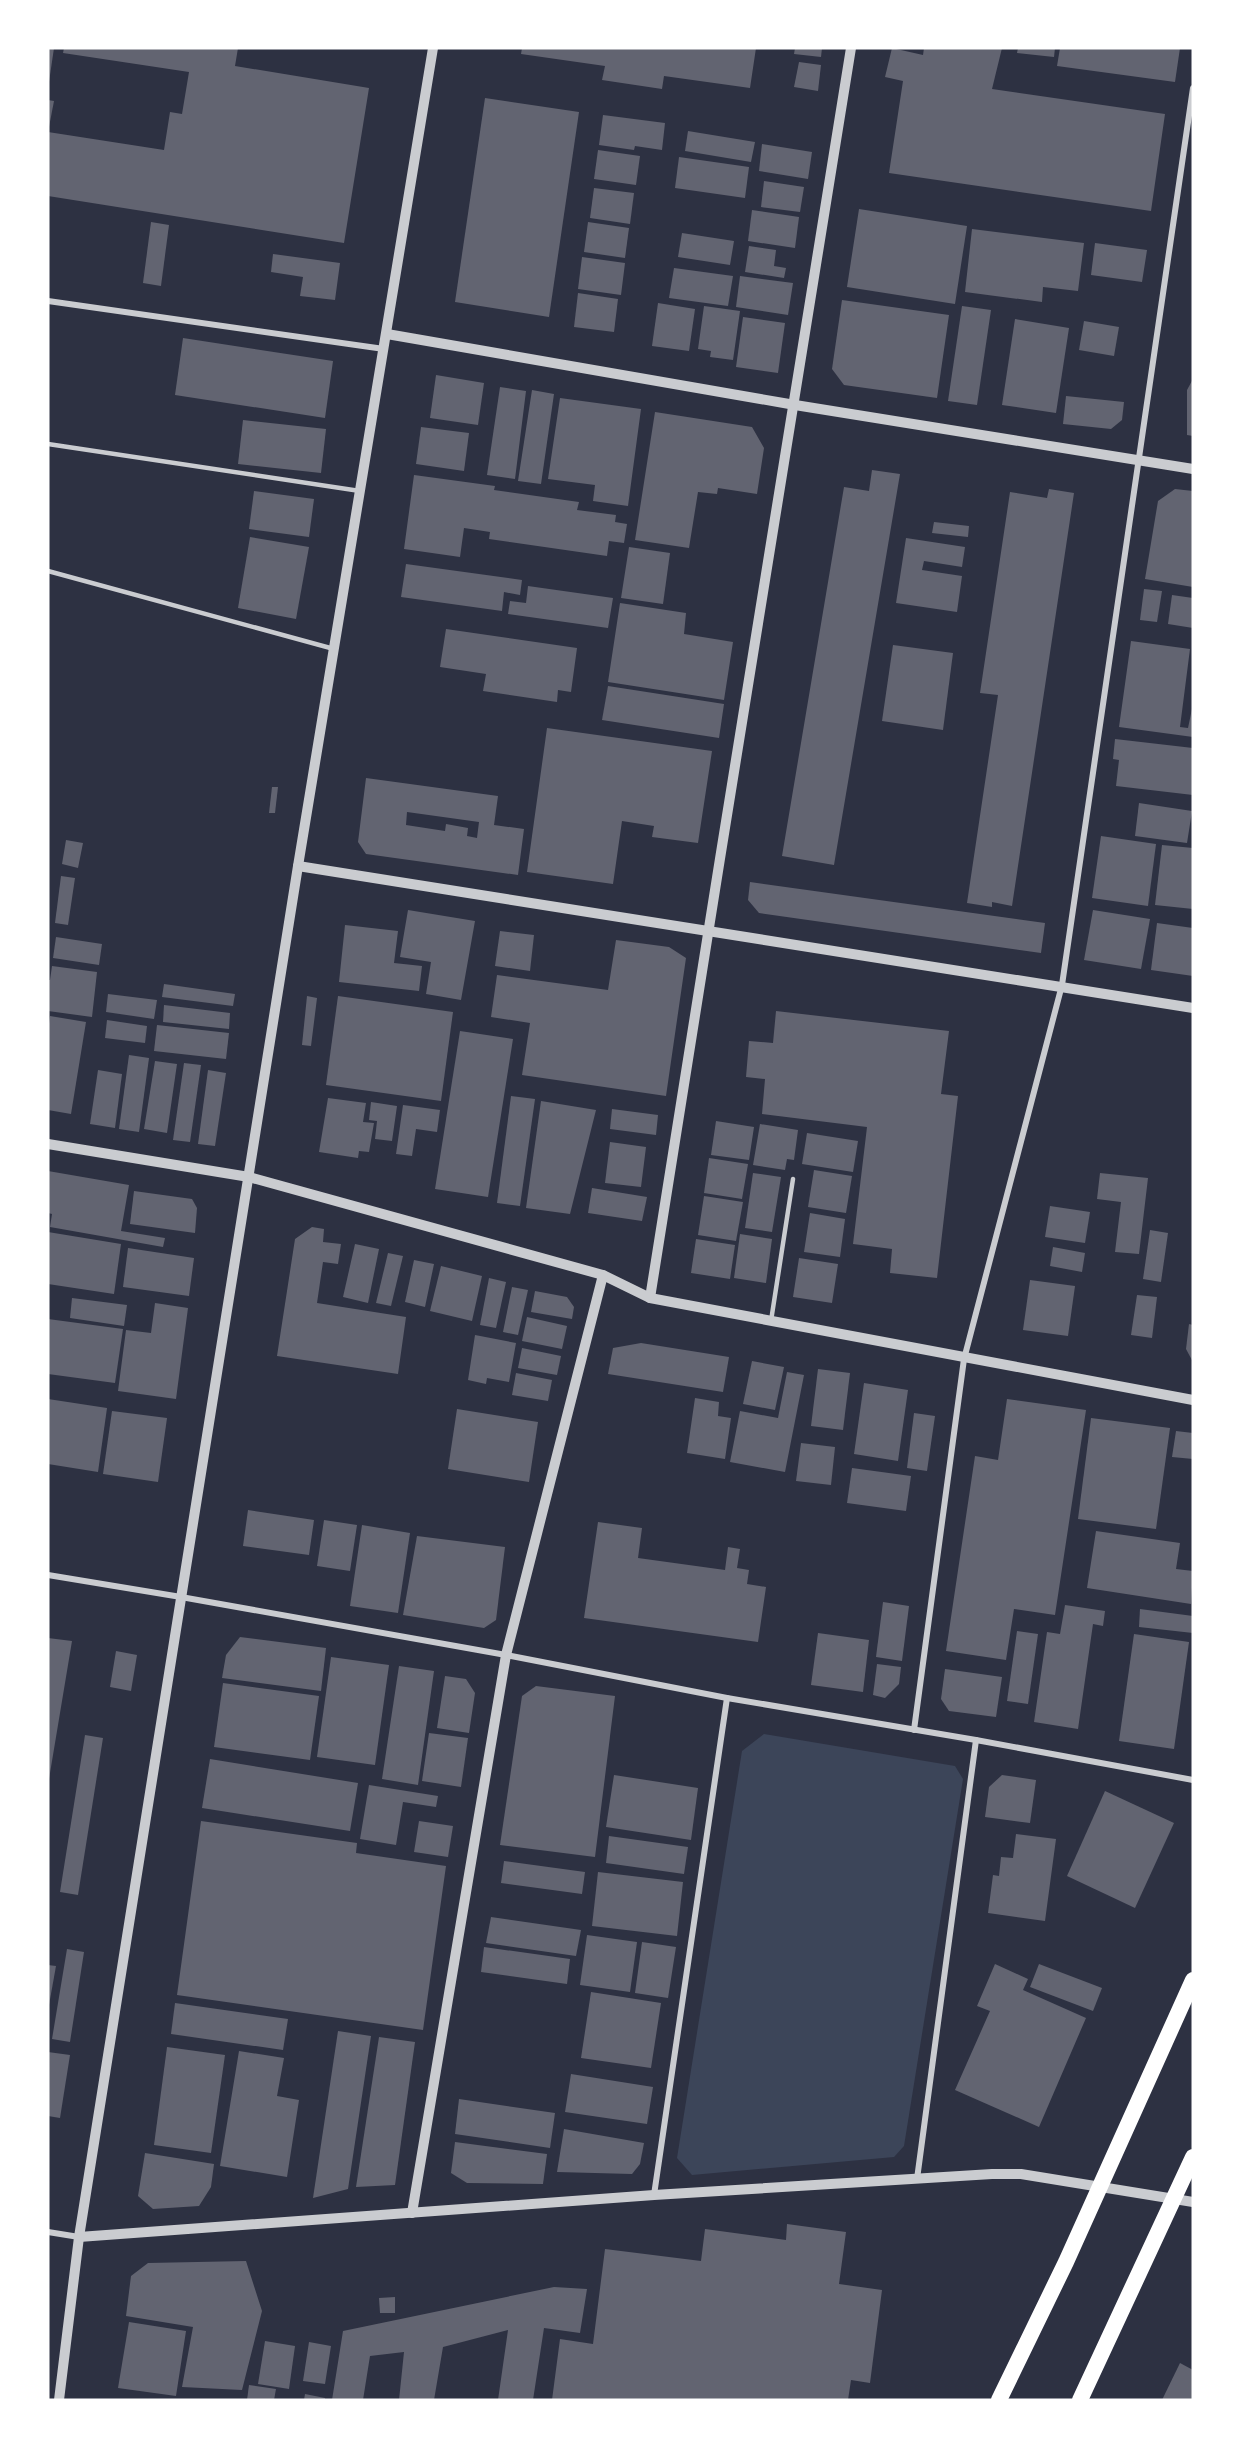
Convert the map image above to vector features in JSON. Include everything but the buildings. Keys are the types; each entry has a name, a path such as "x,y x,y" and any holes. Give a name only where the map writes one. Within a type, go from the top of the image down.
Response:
{"highway":[{"path":"999,2400 1066,2262 1193,1980"},
{"path":"1080,2400 1193,2157"}],"street":[{"path":"59,2400 79,2237 298,866 433,48"},
{"path":"651,1298 707,929 795,405 851,48"},
{"path":"914,1730 964,1359 1062,985 1193,88"},
{"path":"48,301 384,349"},
{"path":"387,334 795,405 1193,469"},
{"path":"298,866 1062,985 1193,1008"},
{"path":"48,1143 249,1177 603,1275 651,1298 964,1359 1193,1400"},
{"path":"412,2213 506,1655 603,1275"},
{"path":"48,1575 506,1655 727,1698 1193,1780"},
{"path":"654,2195 727,1698"},
{"path":"917,2179 976,1740"},
{"path":"48,2232 79,2237 654,2195 1021,2174 1193,2202"}],"lane":[{"path":"48,444 360,491"},
{"path":"48,571 334,649"},
{"path":"771,1322 793,1179"}],"shaded area":[{"path":"764,1734 955,1766 963,1779 904,2146 894,2157 692,2175 677,2158 742,1751"}]}
